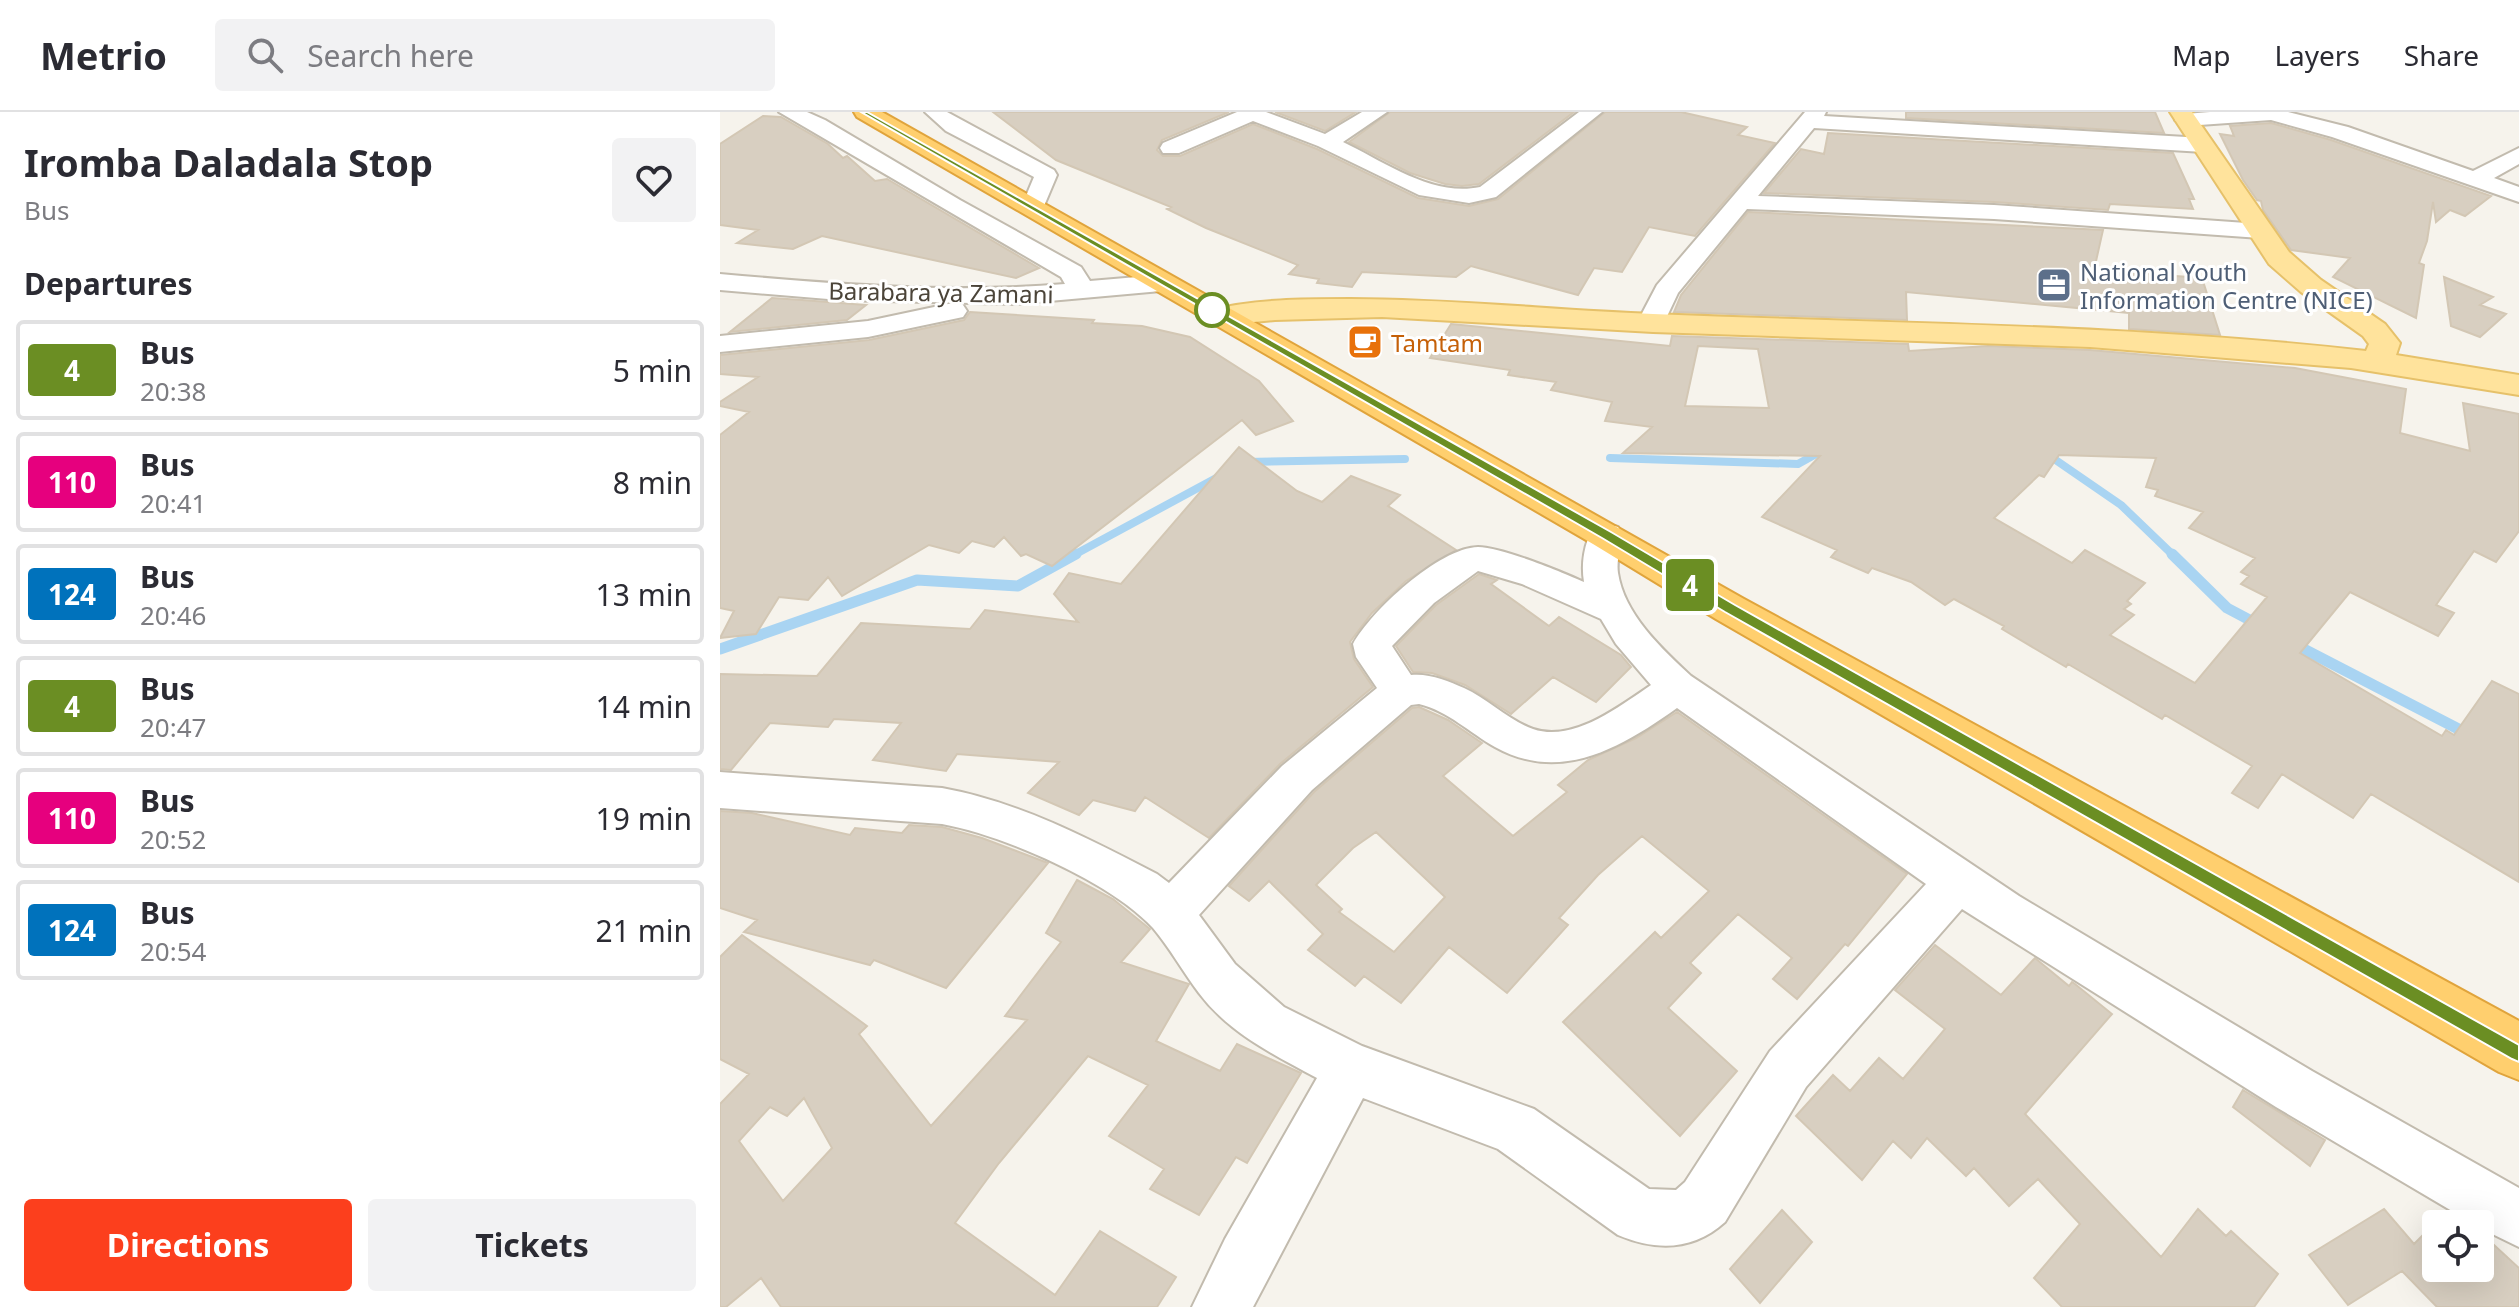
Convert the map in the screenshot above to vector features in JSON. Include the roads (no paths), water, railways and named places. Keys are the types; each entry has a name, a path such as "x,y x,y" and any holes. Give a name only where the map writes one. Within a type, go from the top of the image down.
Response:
{"highway":[{"path":"865,112 1730,609 2519,1052"}],"main road":[{"path":"2183,116 2260,231 2293,271 2374,330 2385,343 2378,362"},
{"path":"1222,316 1265,310 1354,308 1651,323 2076,337 2378,362 2519,385"}],"street":[{"path":"789,112 818,124 952,205 1061,265 1072,272 1082,292"},
{"path":"935,112 953,128 1029,162 1046,175 1033,208"},
{"path":"1326,143 1377,112"},
{"path":"1171,148 1250,113 1326,143 1422,188 1450,196 1469,197 1488,192 1592,112"},
{"path":"2183,116 2271,114 2340,132 2519,195"},
{"path":"1651,323 1666,291 1812,117 2203,145"},
{"path":"2476,179 2519,155"},
{"path":"1740,202 1994,212 2260,231"},
{"name":"Barabara ya Zamani","path":"720,282 840,292 1016,296 1161,283"},
{"path":"720,344 868,329 1016,296"},
{"path":"1606,535 1599,570 1603,588 1614,610 1655,666 1677,687 1958,881 2294,1089 2519,1219"},
{"path":"1401,691 1375,657 1372,644 1447,573 1469,560 1479,559 1535,575 1614,610"},
{"path":"1170,914 1297,778 1401,691 1421,688 1459,704 1528,744 1549,748 1589,738 1626,722 1677,687"},
{"path":"720,790 942,806 975,812 1046,838 1141,888 1170,914 1218,980 1266,1024 1351,1068 1515,1128 1638,1215 1656,1219 1688,1217 1705,1202 1788,1069 1958,881"},
{"path":"1222,1307 1252,1245 1351,1068"}],"waterway":[{"path":"1610,458 1798,464 1825,449"},
{"path":"2044,452 2121,505 2174,556"},
{"path":"1245,462 1405,459"},
{"path":"1072,556 1220,476"},
{"path":"720,649 917,580 1018,586 1076,554"},
{"path":"2172,554 2227,608 2261,626"},
{"path":"2290,642 2470,735"}],"place":[{"name":"National Youth Information Centre (NICE)","path":"2054,285"},
{"name":"Tamtam","path":"1365,342"}]}
